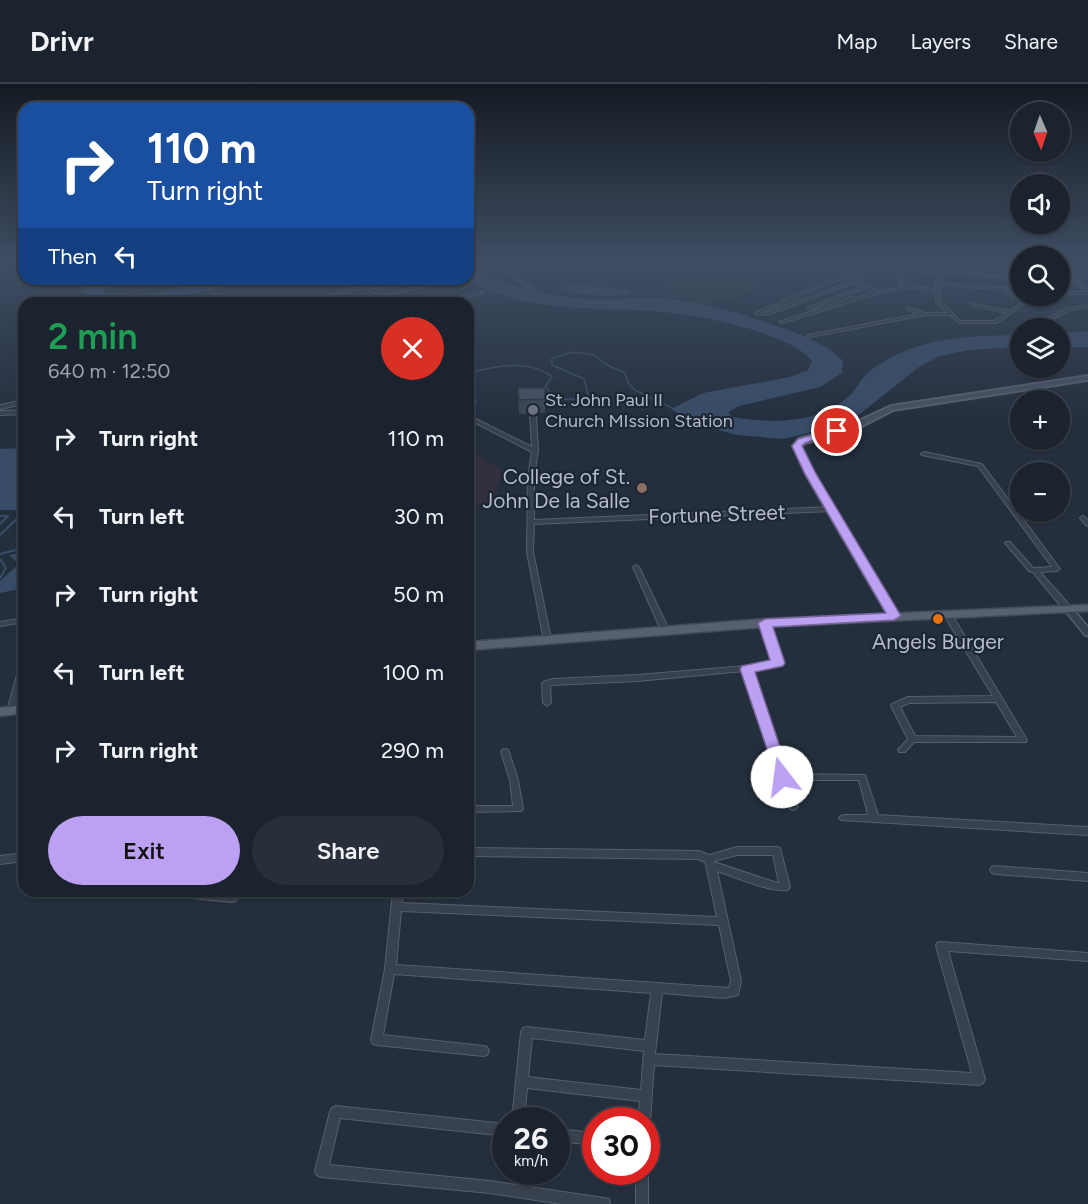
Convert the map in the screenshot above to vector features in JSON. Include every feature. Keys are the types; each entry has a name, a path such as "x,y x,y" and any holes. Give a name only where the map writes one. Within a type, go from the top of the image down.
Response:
{"main road":[{"path":"894,616 797,446 802,441 853,427 891,408 1088,378"},
{"path":"474,645 765,623 1088,608"}],"street":[{"path":"781,322 802,315"},
{"path":"810,336 918,315"},
{"path":"951,315 959,322 995,322 1005,315"},
{"path":"1050,318 1056,315"},
{"path":"0,407 18,403"},
{"path":"0,413 18,412"},
{"path":"533,416 535,451 531,477 530,552 547,639"},
{"path":"474,420 535,451"},
{"path":"924,454 980,465 1057,569 1030,570 1008,543"},
{"name":"Fortune Street","path":"531,522 832,509"},
{"path":"636,567 665,630"},
{"path":"1036,570 1088,633"},
{"path":"902,750 912,740 1023,740 948,615"},
{"path":"0,624 18,621"},
{"path":"547,703 546,684 553,682 747,669 778,663 765,623"},
{"path":"747,669 793,807"},
{"path":"12,711 18,687"},
{"path":"912,740 894,706 908,700 998,699"},
{"path":"474,809 518,809 514,780 505,752"},
{"path":"782,777 862,777 874,818"},
{"path":"844,818 1088,831"},
{"path":"474,852 699,855 710,862 774,886 786,887 777,851 737,851 710,862"},
{"path":"0,860 18,858"},
{"path":"390,969 716,994 734,992 736,981 710,862"},
{"path":"995,870 1088,877"},
{"path":"222,897 232,898"},
{"path":"397,897 390,969 377,1040 483,1051"},
{"path":"396,907 724,921"},
{"path":"649,1059 979,1079 941,946 1088,957"},
{"path":"645,1107 657,988"},
{"path":"519,1107 527,1032 650,1046"},
{"path":"522,1082 646,1096"},
{"path":"492,1129 336,1112 321,1171 489,1187 604,1204"},
{"path":"642,1185 642,1204"}],"shaded area":[{"path":"474,453 501,469 495,503 474,505"}],"water":[{"path":"688,315 744,315 821,344 843,361 842,373 820,387 739,406 728,412 732,417 764,421 797,419 827,410 841,403 853,392 867,373 887,359 917,347 960,338 1010,335 1010,348 969,350 940,356 919,367 847,424 783,439 737,435 697,424 671,409 703,393 790,377 808,370 812,361 802,351 790,344 738,325"},
{"path":"1088,331 1088,347 1070,347 1070,332"},
{"path":"18,448 18,510 0,510 0,449"},
{"path":"18,553 18,563 9,555"},
{"path":"18,565 18,589 0,593 0,581"}],"building":[{"path":"518,388 545,388 545,399 519,400"}],"waterway":[{"path":"474,372 500,366 533,368 552,377 545,387 554,396 553,400 589,398 584,379 552,365 552,358 573,352 594,355 607,365 625,373 628,383 635,390 674,409"},
{"path":"474,398 476,400 474,406"},
{"path":"0,516 8,516 0,524"},
{"path":"0,535 18,518"},
{"path":"0,554 18,550"},
{"path":"0,559 6,568 0,578"}],"place":[{"name":"St. John Paul II Church MIssion Station","path":"533,410"},
{"name":"College of St. John De la Salle","path":"642,488"},
{"name":"Angels Burger","path":"938,619"}],"route":[{"path":"782,777 774,746 747,669 778,663 765,623 894,616 810,474 797,446 802,441 837,431"}]}
